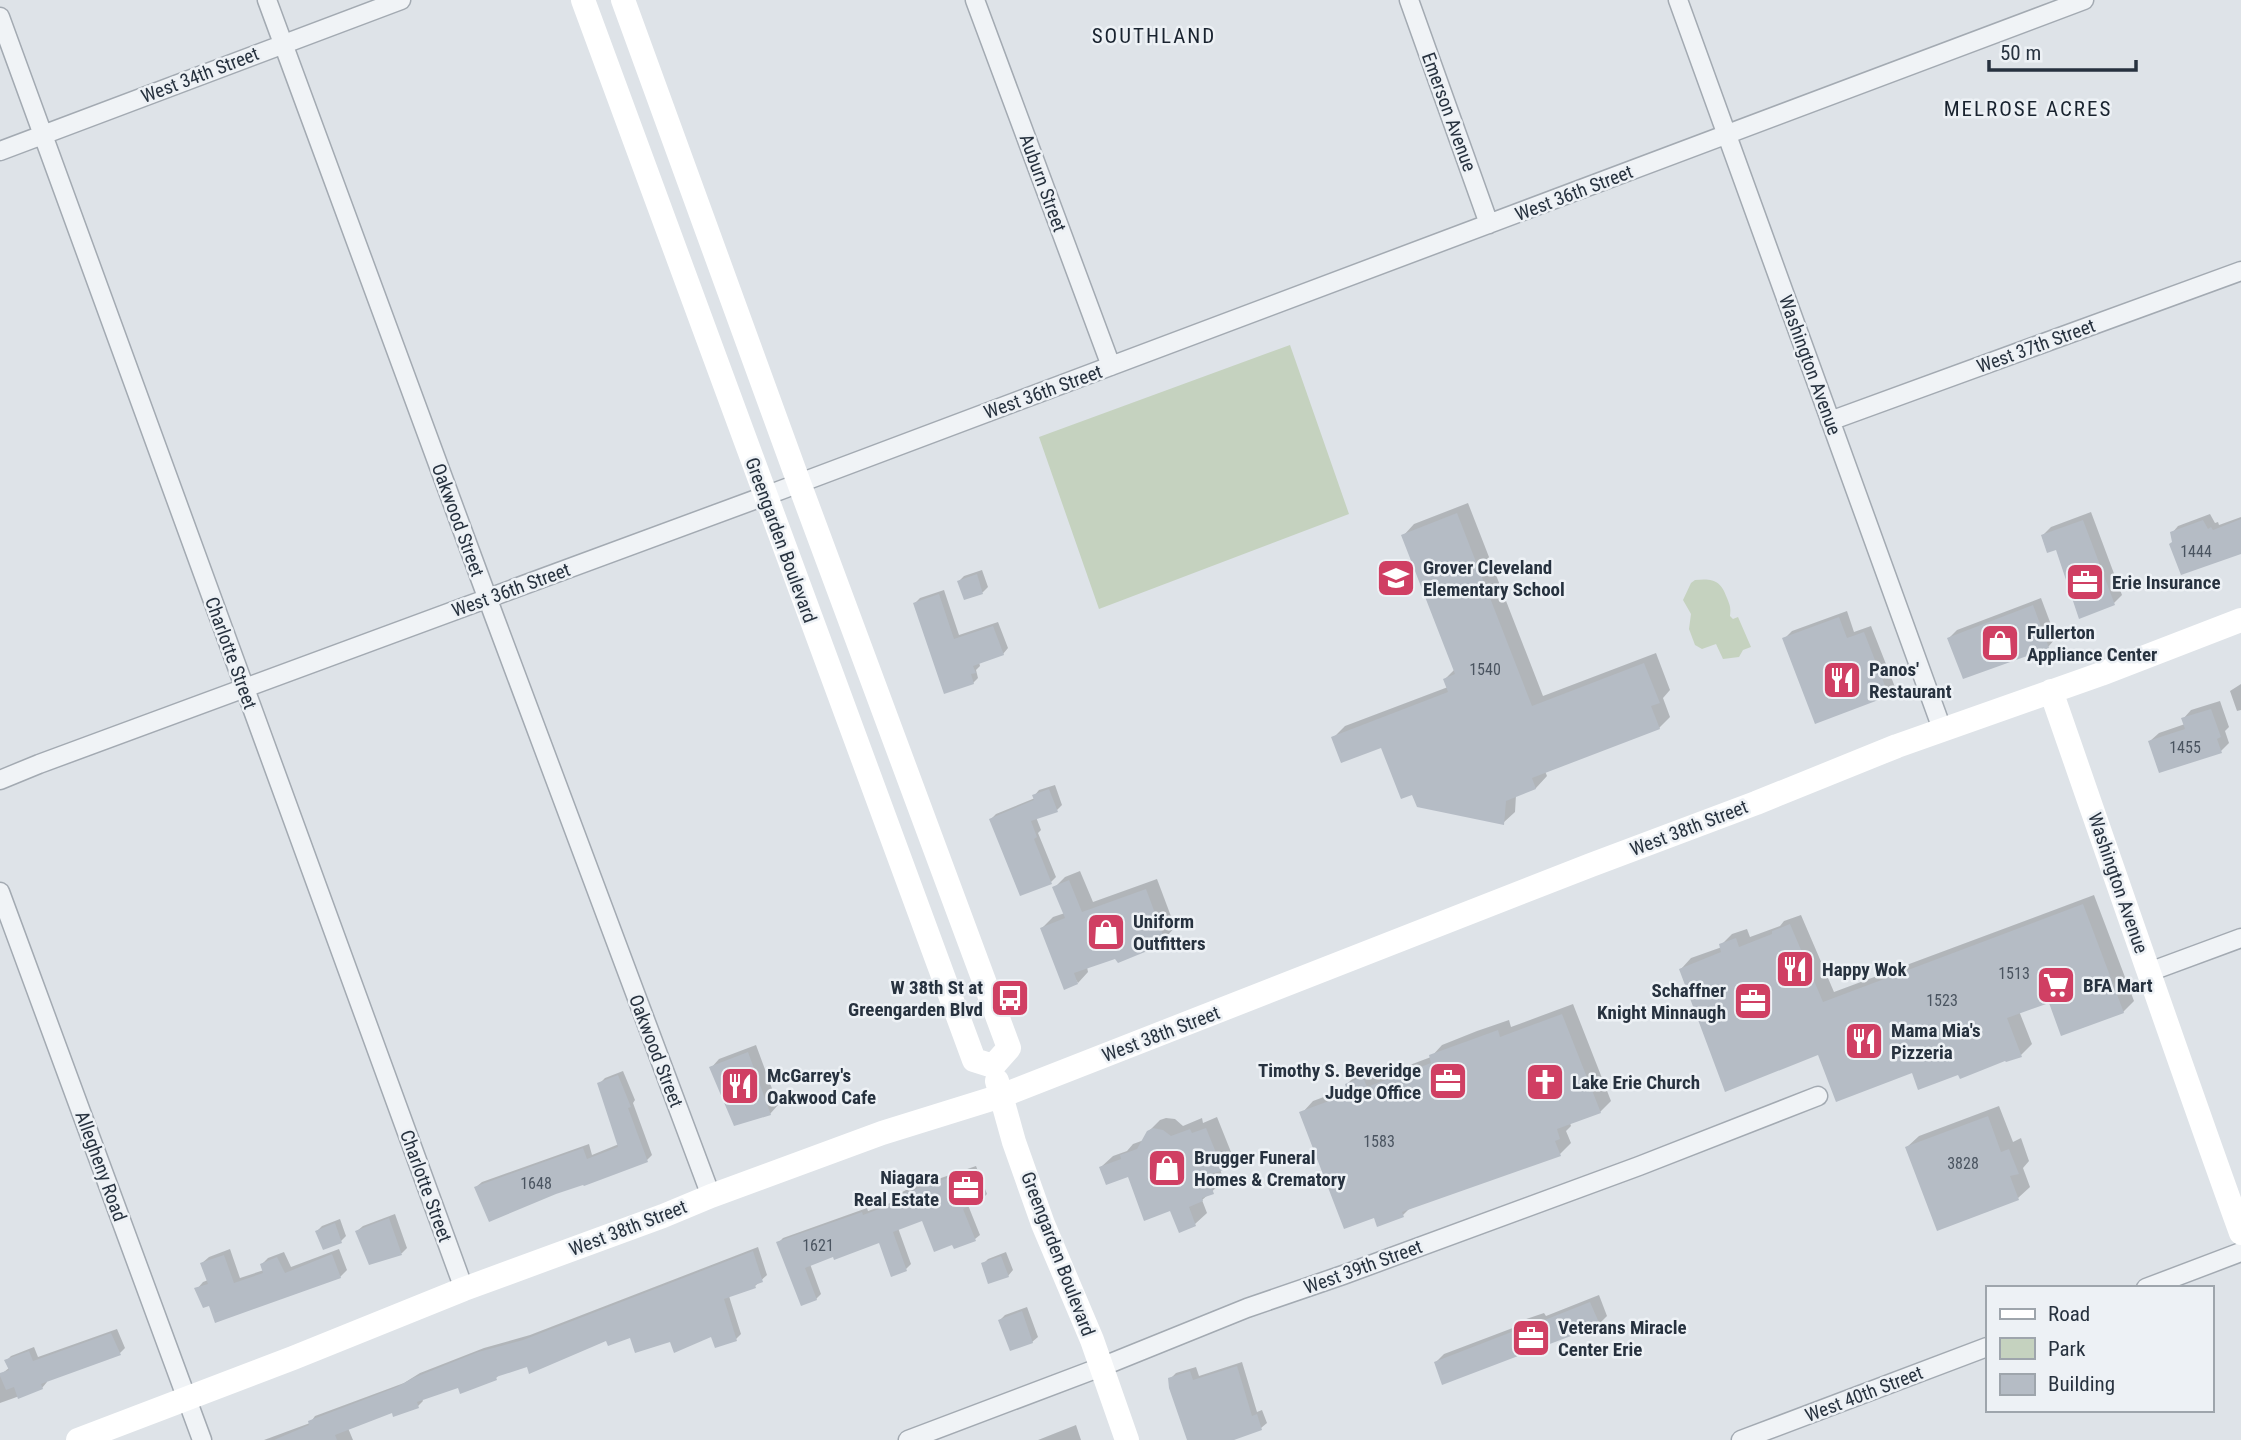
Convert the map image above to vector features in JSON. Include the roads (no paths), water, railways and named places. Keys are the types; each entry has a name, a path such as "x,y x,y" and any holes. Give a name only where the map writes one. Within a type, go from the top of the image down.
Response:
{"street":[{"name":"Oakwood Street","path":"267,0 487,599 711,1196"},
{"name":"West 34th Street","path":"0,151 401,0"},
{"name":"Greengarden Boulevard","path":"583,0 974,1060 993,1066"},
{"name":"Greengarden Boulevard","path":"623,0 1009,1048 993,1066"},
{"name":"Auburn Street","path":"975,0 1111,366"},
{"name":"Emerson Avenue","path":"1409,0 1489,224"},
{"name":"Washington Avenue","path":"1678,0 1942,729"},
{"name":"West 36th Street","path":"0,780 244,687 765,496 2084,0"},
{"name":"Charlotte Street","path":"0,18 464,1289"},
{"name":"West 37th Street","path":"1830,421 2241,271"},
{"name":"West 38th Street","path":"78,1440 711,1196 882,1133 1001,1096 1942,729 2241,620"},
{"name":"Washington Avenue","path":"2051,691 2241,1233"},
{"name":"Allegheny Road","path":"0,892 202,1440"},
{"path":"2150,972 2241,938"},
{"name":"Greengarden Boulevard","path":"993,1066 1014,1142 1043,1224 1101,1367 1126,1440"},
{"name":"West 39th Street","path":"908,1440 1101,1367 1235,1312 1639,1166 1818,1096"},
{"path":"2151,1286 2241,1252"},
{"name":"West 40th Street","path":"1741,1440 1986,1348"}],"place":[{"name":"Grover Cleveland Elementary School","path":"1396,578"},
{"name":"Erie Insurance","path":"2085,582"},
{"name":"Fullerton Appliance Center","path":"2000,643"},
{"name":"Panos' Restaurant","path":"1842,680"},
{"name":"Uniform Outfitters","path":"1106,932"},
{"name":"Happy Wok","path":"1795,969"},
{"name":"BFA Mart","path":"2056,985"},
{"name":"W 38th St at Greengarden Blvd","path":"1010,998"},
{"name":"Schaffner Knight Minnaugh","path":"1753,1001"},
{"name":"Mama Mia's Pizzeria","path":"1864,1041"},
{"name":"Timothy S. Beveridge Judge Office","path":"1448,1081"},
{"name":"Lake Erie Church","path":"1545,1082"},
{"name":"McGarrey's Oakwood Cafe","path":"740,1086"},
{"name":"Brugger Funeral Homes & Crematory","path":"1167,1168"},
{"name":"Niagara Real Estate","path":"966,1188"},
{"name":"Veterans Miracle Center Erie","path":"1531,1338"}],"district":[{"name":"SOUTHLAND","path":"1154,36"},
{"name":"MELROSE ACRES","path":"2028,109"}]}
